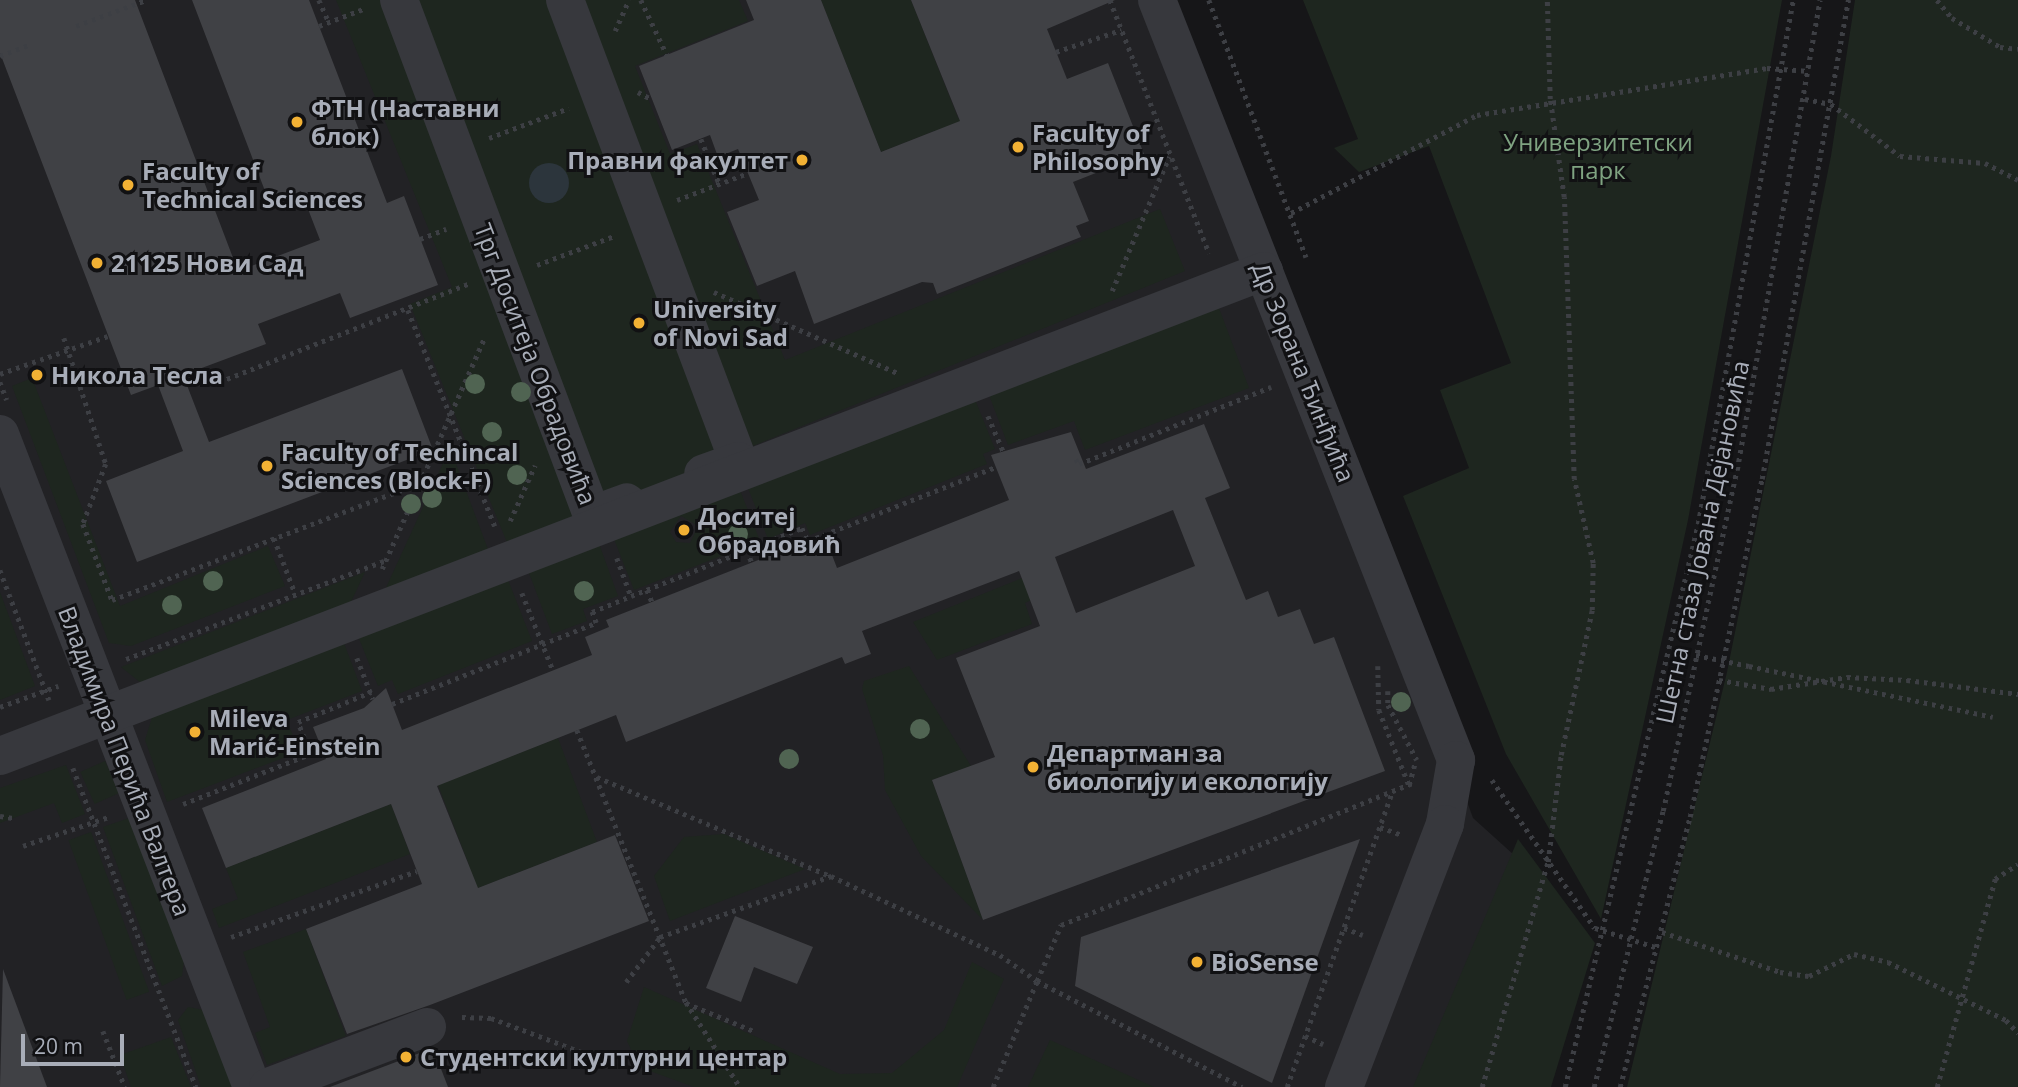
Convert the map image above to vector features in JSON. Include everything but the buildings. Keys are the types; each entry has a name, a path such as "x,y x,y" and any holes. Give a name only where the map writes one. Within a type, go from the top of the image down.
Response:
{"street":[{"path":"565,0 668,273 736,468"},
{"name":"Др Зорана Ђинђића","path":"1157,0 1249,277 1305,374 1451,745 1455,791 1344,1087"},
{"name":"Трг Доситеја Обрадовића","path":"387,2 455,151 592,515 602,518"},
{"path":"0,756 344,624 602,518 944,394 1249,277"},
{"name":"Владимира Перића Валтера","path":"5,421 106,716 252,1087"},
{"path":"268,1087 427,1027"}],"path":[{"path":"76,26 146,0"},
{"path":"319,0 329,22"},
{"path":"641,0 667,55"},
{"path":"1110,0 1203,247 1249,277"},
{"path":"1209,0 1306,257"},
{"path":"1482,1087 1548,862 1561,755 1592,610 1592,563 1574,479 1564,197 1549,99 1547,0"},
{"path":"1565,1087 1606,936 1698,524 1794,0"},
{"name":"Шетна стаза Јована Дејановића","path":"1594,1087 1632,942 1737,471 1805,99 1820,0"},
{"path":"1620,1087 1662,932 1719,680 1831,104 1848,0"},
{"path":"1937,0 1952,19 2000,47 2018,49"},
{"path":"319,26 387,2"},
{"path":"1056,52 1121,30"},
{"path":"0,56 29,45"},
{"path":"1291,213 1477,116 1549,99 1783,67 1809,71"},
{"path":"455,151 601,96"},
{"path":"1805,99 1831,104 1900,156 1985,163 2018,180"},
{"path":"701,139 719,183"},
{"path":"1093,337 1169,156"},
{"path":"219,382 647,217 719,183 748,173"},
{"path":"668,273 944,394"},
{"path":"408,310 485,501"},
{"path":"0,374 108,336"},
{"path":"64,338 106,464 83,524 112,600 422,482"},
{"path":"390,551 483,342"},
{"path":"1076,459 1079,464 1305,374"},
{"path":"0,382 5,421"},
{"path":"507,529 556,418"},
{"path":"392,704 596,623 592,612 802,528 808,541 996,467"},
{"path":"602,518 631,596"},
{"path":"76,527 83,524"},
{"path":"274,538 295,593"},
{"path":"747,550 752,563"},
{"path":"111,664 387,560"},
{"path":"0,570 196,1087"},
{"path":"647,590 652,602"},
{"path":"344,624 373,699"},
{"path":"1696,655 1993,717"},
{"path":"1719,680 1771,689 1847,677 1907,680 2018,694"},
{"path":"23,846 94,822 143,811 310,754 298,722 371,692"},
{"path":"577,730 686,1002 740,1087"},
{"path":"1409,785 1416,760"},
{"path":"1487,769 1497,794 1606,936 1658,948"},
{"path":"596,777 831,876 1000,955 1037,981 1242,1087"},
{"path":"993,1087 1061,925 1391,794 1287,1087"},
{"path":"0,816 13,818"},
{"path":"1937,1087 1964,1002 1995,879 2018,864"},
{"path":"198,950 417,871"},
{"path":"626,982 660,937 831,876"},
{"path":"1662,932 1780,972 1809,976 1854,954 1888,962 2018,1033"},
{"path":"686,1002 755,1032"},
{"path":"427,1027 466,1016 491,1018 597,1058"},
{"path":"103,1031 125,1087"}],"shaded area":[{"name":"University of Novi Sad","path":"0,0 1146,0 1411,647 1473,818 1524,864 1440,1087 0,1087"},
{"path":"549,163 557,164 563,169 568,175 568,191 563,197 557,202 549,203 541,202 535,197 530,191 529,183 530,175 535,169 541,164"}],"green space":[{"path":"336,0 739,0 748,21 635,66 670,154 697,144 785,360 1160,209 1185,271 508,545 410,304 452,287"},
{"path":"821,0 911,0 958,118 976,127 934,131 881,152"},
{"name":"Универзитетски парк","path":"1303,0 1782,0 1688,520 1601,919 1506,754 1403,496 1469,468 1440,390 1511,363 1429,146 1359,172 1334,148 1358,139"},
{"path":"1855,0 2018,0 2018,1087 1627,1087 1727,672 1831,156"},
{"path":"1216,300 1249,388 1085,450 1074,421 1008,445 986,387"},
{"path":"32,378 120,606 268,546 285,586 131,646 109,643 12,386"},
{"path":"972,392 995,449 983,454 987,464 810,535 805,523 768,539 746,483"},
{"path":"450,448 489,552 384,592"},
{"path":"738,485 760,541 634,590 612,534","holes":["681,516 698,526 690,543 676,542 670,532"]},
{"path":"597,538 618,596 583,609 587,621 552,634 526,565"},
{"path":"365,572 350,604 141,683 121,667"},
{"path":"505,572 532,641 398,694 392,680 378,686 356,631"},
{"path":"1032,574 1040,596 1025,603 1032,624 937,660 913,622"},
{"path":"0,592 35,686 0,700"},
{"path":"341,635 362,691 287,720 299,752 167,802 145,740 153,714"},
{"path":"909,666 971,766 932,780 983,920 921,856 885,790 883,755 862,689 864,681"},
{"path":"558,738 597,842 455,897 469,865 438,785"},
{"path":"105,761 119,793 95,804 80,772"},
{"path":"66,765 85,814 62,823 54,803 0,823 0,788"},
{"path":"391,804 410,854 219,928 212,909 238,899 226,868"},
{"path":"129,818 184,961 182,976 162,986 103,827"},
{"path":"91,832 149,992 127,1000 68,840"},
{"path":"724,834 805,869 670,921 654,876 684,837"},
{"path":"1518,839 1595,943 1551,1087 1413,1087"},
{"path":"306,929 346,1036 267,1065 255,1033 270,1027 243,952"},
{"path":"972,962 1004,979 957,1087 694,1087 639,1067 627,1041 644,987 840,1074 892,1073 944,1030"},
{"path":"188,1007 204,1010 234,1087 201,1087 178,1020"},
{"path":"171,1037 191,1087 131,1087 120,1055"},
{"path":"1050,1040 1154,1087 1028,1087"}],"place":[{"name":"ФТН (Наставни блок)","path":"297,122"},
{"name":"Faculty of Philosophy","path":"1018,147"},
{"name":"Правни факултет","path":"802,160"},
{"name":"Faculty of Technical Sciences","path":"128,185"},
{"name":"21125 Нови Сад","path":"97,263"},
{"name":"University of Novi Sad","path":"639,323"},
{"name":"Никола Тесла","path":"37,375"},
{"name":"Faculty of Techincal Sciences (Block-F)","path":"267,466"},
{"name":"Доситеј Обрадовић","path":"684,530"},
{"name":"Mileva Marić-Einstein","path":"195,732"},
{"name":"Департман за биологију и екологију","path":"1033,767"},
{"name":"BioSense","path":"1197,962"},
{"name":"Студентски културни центар","path":"406,1057"}]}
